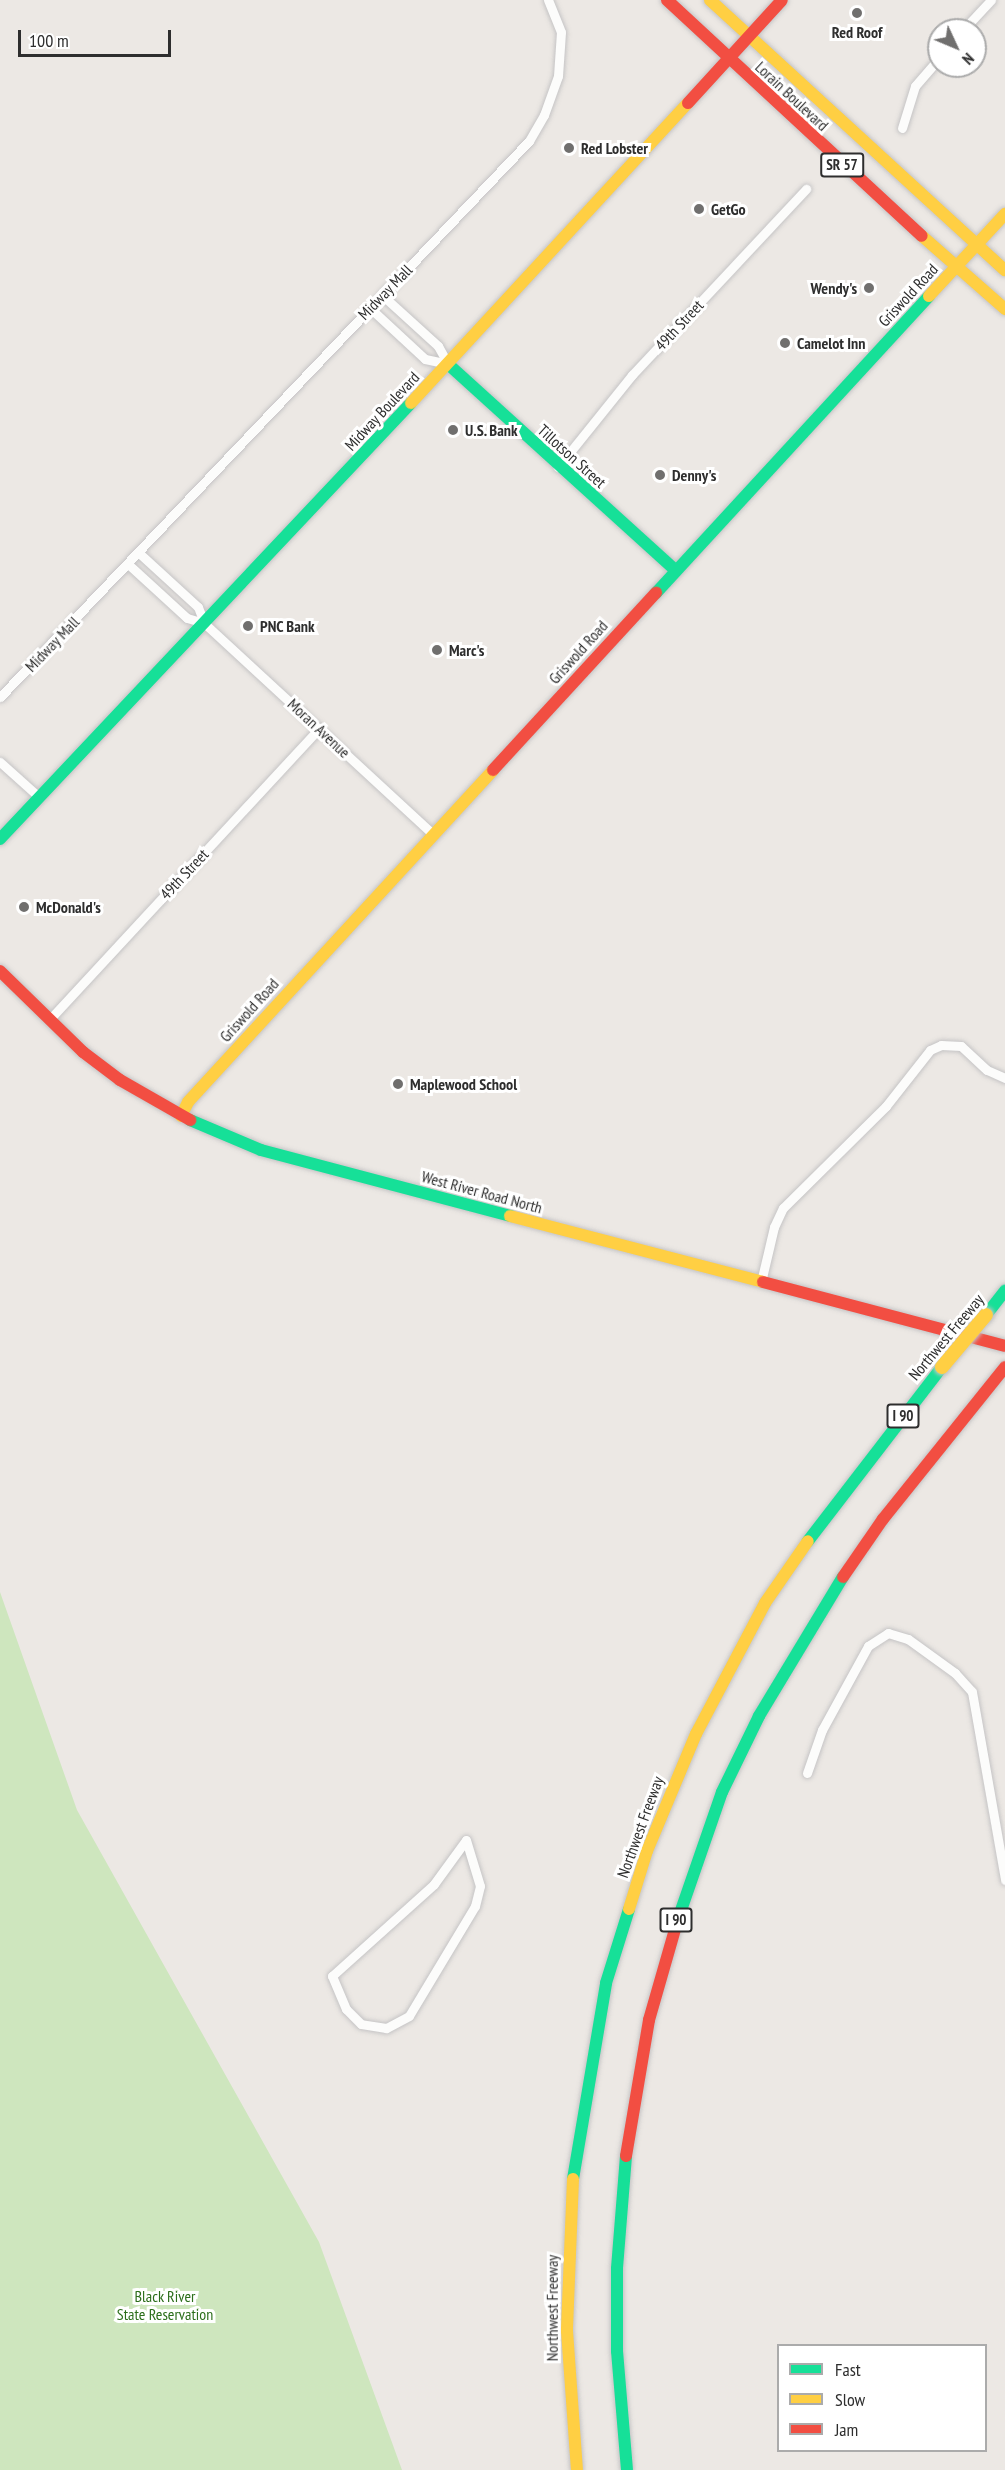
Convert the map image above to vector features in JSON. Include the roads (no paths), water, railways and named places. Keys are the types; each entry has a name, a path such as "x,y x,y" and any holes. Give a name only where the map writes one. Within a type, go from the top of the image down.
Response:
{"main road":[{"name":"Lorain Boulevard","path":"667,0 956,267 1005,309"},
{"name":"Lorain Boulevard","path":"710,0 1005,270"},
{"name":"Midway Boulevard","path":"0,839 448,364 730,60 782,0"},
{"name":"Griswold Road","path":"181,1116 188,1102 675,570 1005,214"},
{"name":"Tillotson Street","path":"448,364 558,467 675,570"},
{"name":"West River Road North","path":"0,971 49,1020 120,1080 181,1116 289,1158 1005,1346"},
{"name":"Northwest Freeway","path":"577,2470 567,2331 573,2170 606,1983 646,1851 696,1734 765,1604 840,1495 1005,1291"},
{"path":"998,1381 1005,1367"},
{"name":"I 90","path":"627,2470 617,2351 618,2239 636,2083 675,1923 722,1792 787,1664 849,1566 947,1438 998,1381"}],"street":[{"name":"Midway Mall","path":"0,697 517,155 544,115 558,76 561,38 548,0"},
{"path":"974,18 991,0"},
{"path":"902,128 915,86 927,72"},
{"name":"49th Street","path":"558,467 633,375 806,189"},
{"name":"Tillotson Street","path":"382,295 438,346 448,364"},
{"name":"Tillotson Street","path":"370,308 425,359 448,364"},
{"name":"Moran Avenue","path":"139,553 198,607 204,623"},
{"name":"Moran Avenue","path":"128,564 187,618 204,623 433,834"},
{"name":"49th Street","path":"49,1020 319,728"},
{"path":"0,762 39,797"},
{"path":"761,1282 774,1227 783,1208 886,1106 930,1050 941,1045 961,1046 987,1070 1005,1078"},
{"path":"807,1773 822,1730 868,1646 888,1633 908,1639 955,1673 972,1692 1005,1880"},
{"path":"466,1840 480,1886 470,1916 409,2016 386,2028 361,2024 346,2008 332,1976 451,1864 466,1840"}],"place":[{"name":"Red Roof","path":"857,13"},
{"name":"Red Lobster","path":"569,148"},
{"name":"GetGo","path":"699,209"},
{"name":"Wendy's","path":"869,288"},
{"name":"Camelot Inn","path":"785,343"},
{"name":"U.S. Bank","path":"453,430"},
{"name":"Denny's","path":"660,475"},
{"name":"PNC Bank","path":"248,626"},
{"name":"Marc's","path":"437,650"},
{"name":"McDonald's","path":"24,907"},
{"name":"Maplewood School","path":"398,1084"}],"park label":[{"name":"Black River State Reservation","path":"165,2305"}]}
